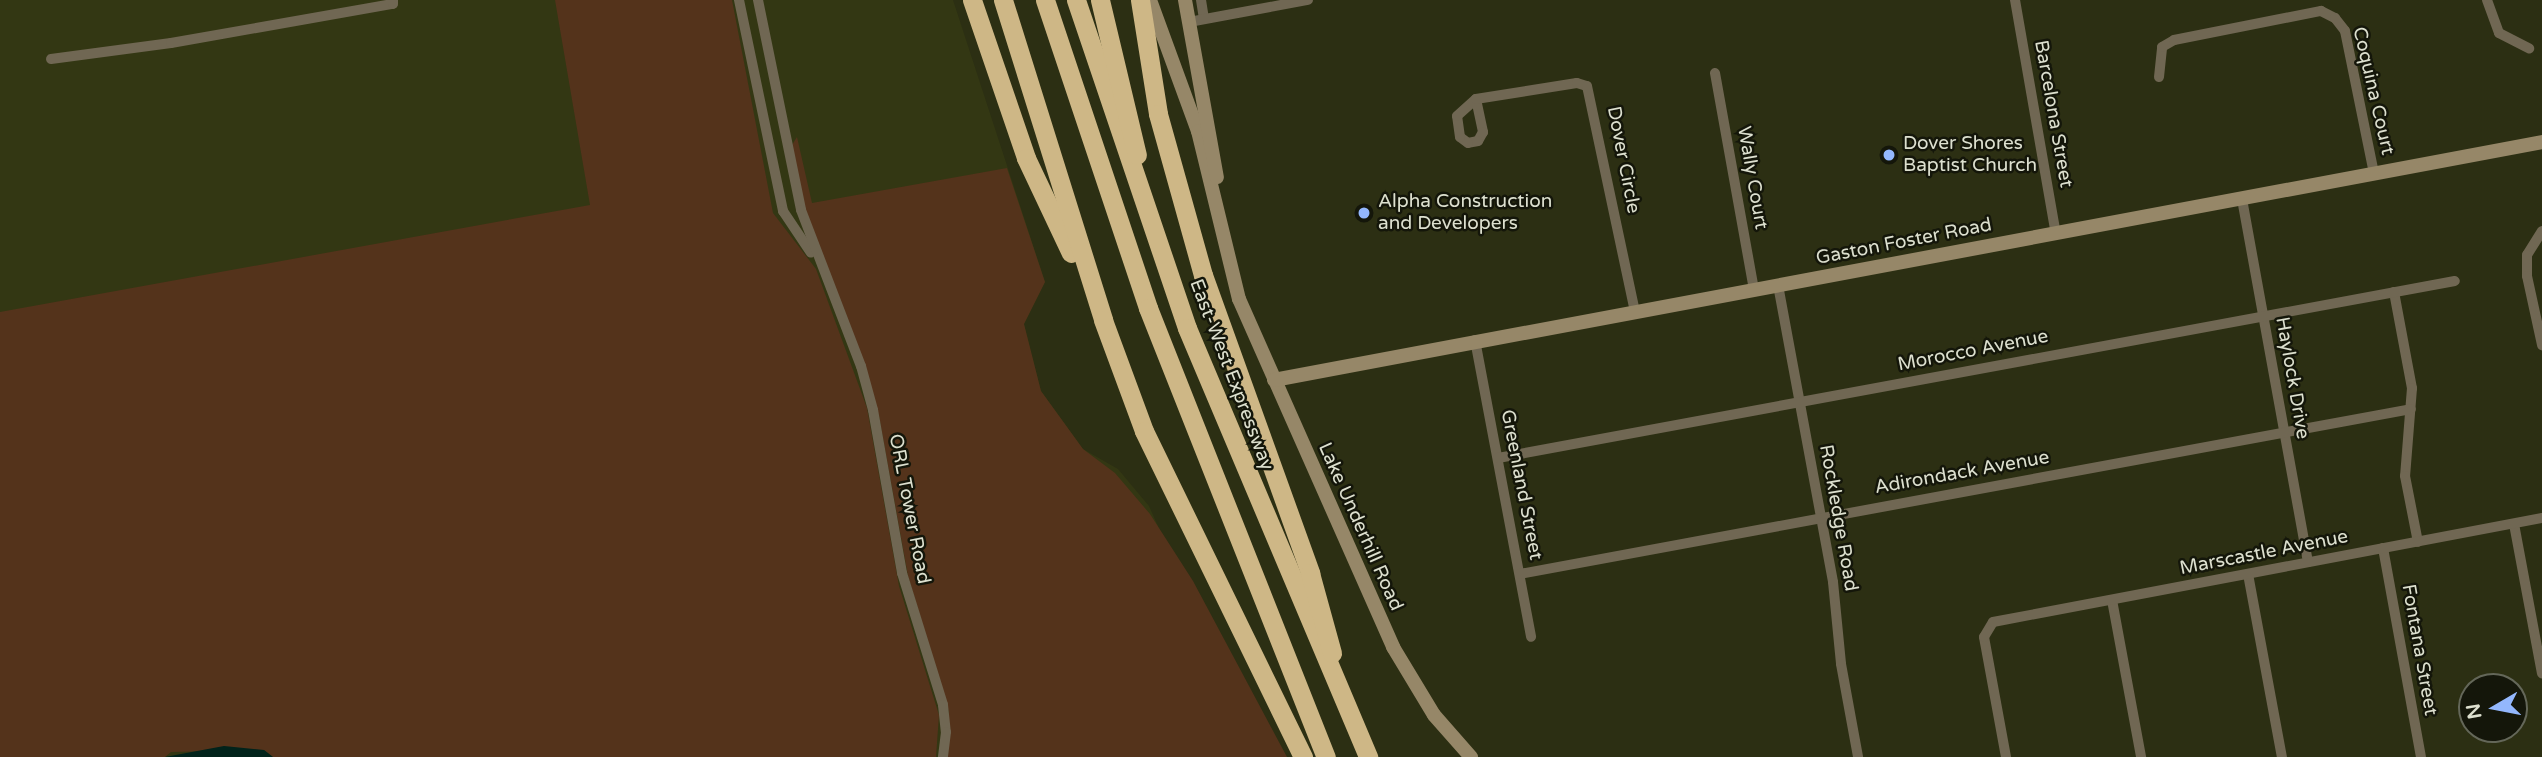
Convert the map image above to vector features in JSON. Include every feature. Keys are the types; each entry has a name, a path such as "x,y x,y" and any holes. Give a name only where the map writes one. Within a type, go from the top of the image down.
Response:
{"highway":[{"path":"972,0 1026,158 1103,320"},
{"path":"1003,0 1103,320 1144,432 1303,757"},
{"path":"1045,0 1147,307 1326,757"},
{"name":"East-West Expressway","path":"1076,0 1144,208 1237,454 1368,757"},
{"path":"1100,0 1136,148 1144,208"},
{"path":"1140,0 1158,114 1184,210 1327,623 1335,678"}],"street":[{"path":"51,59 188,40 393,4 393,0"},
{"name":"ORL Tower Road","path":"739,0 783,211 823,270"},
{"name":"ORL Tower Road","path":"758,0 782,130 801,210 861,366 873,410 902,573 943,705 943,757"},
{"name":"Lake Underhill Road","path":"1150,0 1198,131 1239,299 1273,380 1393,648 1434,715 1471,757"},
{"name":"Lake Underhill Road","path":"1185,0 1239,299"},
{"path":"1201,0 1205,19"},
{"path":"1189,22 1308,0"},
{"name":"Barcelona Street","path":"2015,0 2056,233"},
{"path":"2487,0 2499,33 2529,48"},
{"name":"Coquina Court","path":"2159,76 2162,47 2174,40 2321,11 2335,18 2345,31 2374,173"},
{"name":"Wally Court","path":"1715,72 1754,289"},
{"name":"Dover Circle","path":"1476,99 1577,83 1587,86 1635,311"},
{"path":"765,133 782,130"},
{"name":"Gaston Foster Road","path":"1273,380 2542,142"},
{"name":"Haylock Drive","path":"2242,199 2308,562"},
{"path":"2542,232 2532,242 2527,266 2542,345"},
{"name":"Morocco Avenue","path":"1498,458 2455,281"},
{"name":"Rockledge Road","path":"1778,285 1821,517 1858,757"},
{"path":"2394,292 2412,388 2404,476 2418,542"},
{"name":"Greenland Street","path":"1475,340 1531,637"},
{"name":"Adirondack Avenue","path":"1520,574 2411,409"},
{"name":"Marscastle Avenue","path":"2006,757 1984,637 1993,622 2542,518"},
{"path":"2514,524 2542,673"},
{"name":"Fontana Street","path":"2383,548 2421,757"},
{"path":"2248,574 2282,757"},
{"path":"2112,600 2141,757"}],"shaded area":[{"path":"0,0 953,0 1045,282 1024,324 1041,391 1083,449 1118,469 1149,506 1184,584 1286,757 0,757"},
{"path":"555,0 732,0 773,213 816,269 867,408 899,586 939,715 936,757 273,757 264,750 171,752 165,757 0,757 0,312 590,205"},
{"path":"797,137 812,203 1007,168 1045,282 1024,324 1041,391 1083,449 1115,473 1150,514 1193,581 1287,757 948,757 949,712 908,576 879,416 805,210 792,145"}],"water":[{"path":"224,746 264,750 273,757 165,757"}],"place":[{"name":"Dover Shores Baptist Church","path":"1889,155"},
{"name":"Alpha Construction and Developers","path":"1364,213"}]}
